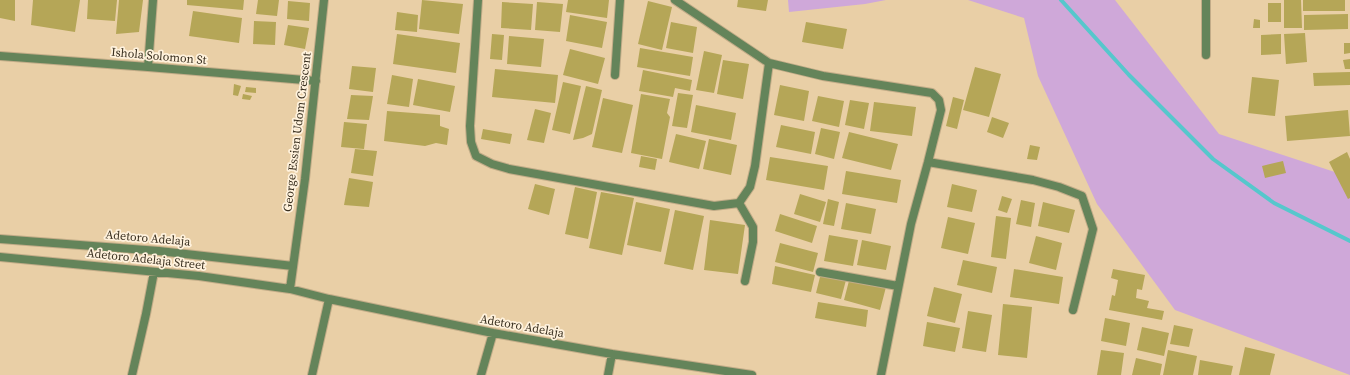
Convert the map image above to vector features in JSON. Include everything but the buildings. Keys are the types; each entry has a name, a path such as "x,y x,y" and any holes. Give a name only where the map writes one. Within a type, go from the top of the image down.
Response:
{"street":[{"path":"148,67 153,0"},
{"name":"George Essien Udom Crescent","path":"290,290 305,179 324,0"},
{"path":"478,0 470,126 471,142 476,156 492,164 509,169 714,206 738,203 750,187 769,63"},
{"path":"615,75 620,0"},
{"path":"675,0 769,63 822,76 932,93 939,100 941,110 911,224 881,375"},
{"path":"1206,0 1206,55"},
{"name":"Ishola Solomon St","path":"0,56 316,81"},
{"path":"928,162 1033,180 1059,187 1082,196 1094,229 1073,310"},
{"path":"738,203 753,227 753,242 745,281"},
{"name":"Adetoro Adelaja","path":"0,239 168,252 293,266"},
{"name":"Adetoro Adelaja Street","path":"0,257 199,276 290,290"},
{"path":"132,375 154,272"},
{"path":"820,272 898,286"},
{"name":"Adetoro Adelaja","path":"290,290 493,333 612,354 752,375"},
{"path":"312,375 330,299"},
{"path":"481,375 493,333"},
{"path":"608,375 612,354"}],"shaded area":[{"path":"788,0 886,0 865,4 789,12"},
{"path":"968,0 1115,0 1219,134 1350,177 1350,375 1175,310 1097,204 1038,76 1024,18"}],"waterway":[{"path":"1061,0 1129,75 1213,159 1274,203 1350,241"}]}
